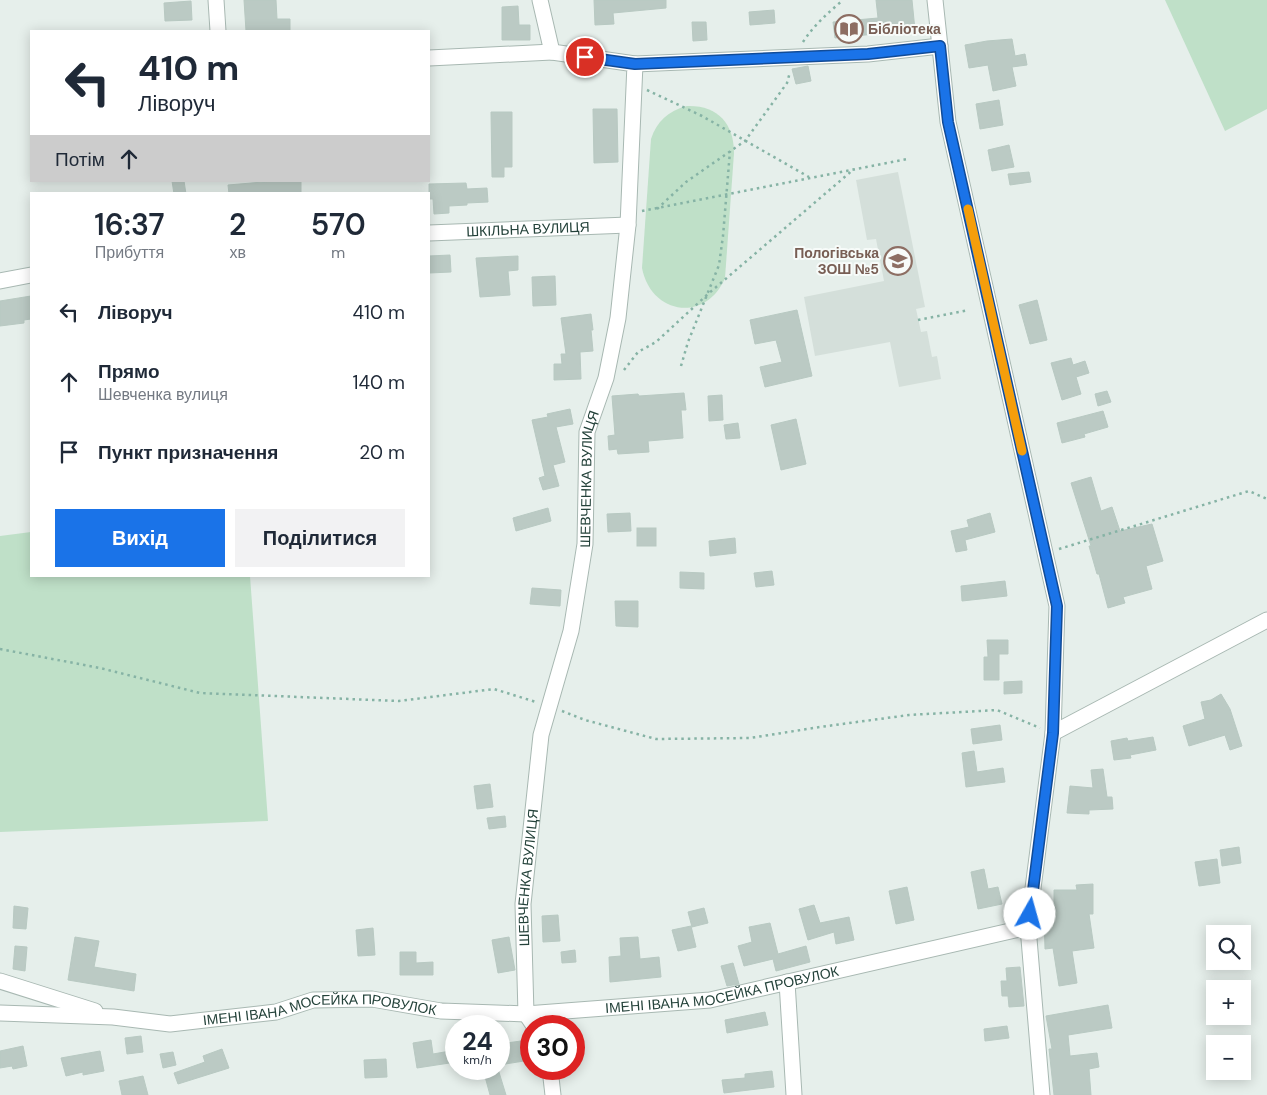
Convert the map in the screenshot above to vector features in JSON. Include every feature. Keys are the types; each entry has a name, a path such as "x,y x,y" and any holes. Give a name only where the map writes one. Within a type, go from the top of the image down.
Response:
{"street":[{"path":"216,0 218,30"},
{"path":"540,0 552,52"},
{"path":"935,0 948,122 1057,606 1053,733 1028,927 1042,1095"},
{"path":"430,58 552,52 635,64 868,54 940,46"},
{"name":"ШЕВЧЕНКА ВУЛИЦЯ","path":"530,1015 523,904 541,734 572,621 585,544 587,432 606,378 617,326 628,220 635,64"},
{"name":"ШКІЛЬНА ВУЛИЦЯ","path":"430,233 628,220"},
{"path":"2,279 30,275"},
{"path":"1053,733 1267,620"},
{"name":"ІМЕНІ ІВАНА МОСЕЙКА ПРОВУЛОК","path":"575,1015 710,1000 1028,927"},
{"name":"ІМЕНІ ІВАНА МОСЕЙКА ПРОВУЛОК","path":"0,981 113,1017"},
{"path":"787,982 794,1095"},
{"name":"ІМЕНІ ІВАНА МОСЕЙКА ПРОВУЛОК","path":"0,1013 113,1017 170,1024 276,1012 313,1000 372,1000 441,1011 520,1019"},
{"path":"551,1080 553,1095"}],"path":[{"path":"657,209 686,182 745,141 787,83 794,57 810,32 844,0"},
{"path":"634,82 702,116 811,178"},
{"path":"681,366 688,342 720,266 730,151"},
{"path":"628,220 657,209 907,159"},
{"path":"621,376 627,364 638,352 656,342 708,294 854,170"},
{"path":"918,320 969,310"},
{"path":"1046,554 1248,491 1267,499"},
{"path":"0,649 100,668 200,693 399,701 494,689 550,706 585,720 656,739 750,738 909,715 997,710 1053,733"}],"shaded area":[{"name":"Пологівська ЗОШ №5","path":"898,172 925,307 916,309 921,332 927,331 932,357 937,356 941,379 899,387 890,342 815,356 804,297 884,281 876,239 867,240 856,180"}],"green space":[{"path":"1165,0 1267,0 1267,109 1225,131"},
{"path":"687,106 707,109 722,118 731,133 734,153 725,278 716,292 705,302 693,307 680,308 667,304 656,296 647,284 642,268 651,139 656,127 664,118 674,111"},
{"path":"30,532 30,577 250,577 268,821 0,832 0,536"}],"building":[{"path":"244,0 276,0 277,19 290,19 290,30 246,30"},
{"path":"594,0 666,0 666,8 613,13 614,24 595,25"},
{"path":"876,0 912,0 915,30 835,38 833,22 878,18"},
{"path":"191,1 192,20 165,21 164,3"},
{"path":"518,6 519,25 530,25 530,40 502,40 502,7"},
{"path":"774,10 775,23 750,25 749,12"},
{"path":"692,22 706,22 707,40 693,41"},
{"path":"1012,39 1015,56 1025,54 1027,65 1012,67 1016,86 993,91 988,65 969,68 965,45"},
{"path":"808,66 811,81 796,84 792,69"},
{"path":"999,100 1003,125 980,129 976,104"},
{"path":"593,109 617,109 618,162 594,163"},
{"path":"491,112 512,112 512,167 504,167 504,177 492,177"},
{"path":"1009,145 1014,167 992,171 988,150"},
{"path":"1029,172 1031,182 1010,185 1008,174"},
{"path":"172,182 184,182 186,192 174,192"},
{"path":"263,182 301,182 301,192 229,192 228,185"},
{"path":"466,183 467,189 487,188 488,202 449,206 449,213 434,214 429,184"},
{"path":"450,255 451,272 430,273 430,256"},
{"path":"518,256 518,270 508,271 510,295 480,297 476,258"},
{"path":"555,276 556,305 533,306 532,277"},
{"path":"30,296 30,319 24,320 24,323 0,326 0,301"},
{"path":"1037,300 1047,340 1030,344 1019,305"},
{"path":"797,310 812,376 765,387 760,367 782,362 776,340 755,344 750,320"},
{"path":"591,314 593,351 580,352 581,379 554,380 554,364 562,364 561,354 566,354 561,318"},
{"path":"1071,358 1073,365 1085,361 1089,373 1076,377 1081,394 1062,400 1051,363"},
{"path":"1107,391 1111,402 1098,406 1095,394"},
{"path":"684,393 686,410 681,410 683,438 648,441 649,452 618,454 617,449 609,450 608,436 615,435 612,396"},
{"path":"722,395 723,420 709,421 708,396"},
{"path":"570,409 573,424 556,427 565,462 553,465 559,486 543,490 539,478 545,476 532,420 548,417 547,414"},
{"path":"1103,411 1108,427 1084,434 1085,437 1062,443 1057,423"},
{"path":"796,419 806,464 781,470 771,425"},
{"path":"738,423 740,438 726,439 724,425"},
{"path":"1091,477 1101,511 1112,507 1120,531 1152,524 1163,561 1146,566 1152,589 1123,597 1125,603 1108,608 1071,483"},
{"path":"548,508 551,521 516,531 513,518"},
{"path":"630,513 631,531 608,532 607,514"},
{"path":"990,513 995,532 965,540 967,550 956,552 951,531 969,527 967,520"},
{"path":"637,528 656,528 656,546 637,546"},
{"path":"735,538 736,553 710,556 709,541"},
{"path":"772,571 774,585 756,587 754,573"},
{"path":"680,572 704,573 704,589 680,588"},
{"path":"1005,581 1007,596 962,601 961,586"},
{"path":"532,588 561,590 560,606 530,604"},
{"path":"615,601 638,601 638,627 616,626"},
{"path":"987,640 1008,640 1008,654 999,654 999,680 984,680 984,657 988,657"},
{"path":"1022,681 1022,693 1004,694 1004,682"},
{"path":"1221,694 1230,709 1242,746 1230,750 1225,735 1189,746 1183,726 1205,719 1201,702 1211,700"},
{"path":"1000,725 1002,740 973,744 971,729"},
{"path":"1153,737 1156,750 1130,755 1131,758 1114,760 1111,741 1127,738 1128,741"},
{"path":"974,751 977,772 1003,768 1005,782 966,787 962,753"},
{"path":"1103,769 1107,797 1112,797 1113,809 1089,810 1089,814 1067,813 1070,786 1093,788 1091,770"},
{"path":"490,784 493,807 477,809 474,786"},
{"path":"505,816 506,827 489,829 487,818"},
{"path":"1239,847 1241,863 1222,866 1220,850"},
{"path":"1217,859 1220,883 1199,886 1195,862"},
{"path":"984,869 988,889 998,887 1002,904 978,909 971,872"},
{"path":"1093,884 1093,914 1089,914 1094,948 1072,951 1077,983 1059,986 1053,948 1045,949 1044,913 1054,913 1054,890 1077,890 1076,885"},
{"path":"907,887 914,920 896,924 889,891"},
{"path":"814,905 820,923 849,917 854,940 836,944 834,932 808,940 799,909"},
{"path":"14,906 28,908 26,929 13,928"},
{"path":"704,908 708,923 692,927 688,912"},
{"path":"558,915 560,941 543,942 542,916"},
{"path":"770,923 778,954 806,946 810,962 776,971 773,959 744,966 738,946 752,942 749,927"},
{"path":"691,926 696,947 678,951 672,930"},
{"path":"373,928 375,955 358,956 356,930"},
{"path":"75,937 99,941 94,967 136,974 134,991 68,980"},
{"path":"509,937 515,970 498,973 492,940"},
{"path":"638,937 640,959 659,957 661,977 610,982 609,957 621,956 620,938"},
{"path":"15,946 27,947 25,971 13,969"},
{"path":"575,950 576,962 562,963 561,952"},
{"path":"400,952 416,952 416,963 433,962 433,975 400,975"},
{"path":"733,963 739,984 727,986 721,966"},
{"path":"1020,967 1024,1006 1009,1007 1008,996 1002,996 1001,981 1007,981 1006,968"},
{"path":"1108,1005 1112,1028 1068,1035 1070,1056 1097,1053 1099,1067 1089,1069 1091,1095 1054,1095 1049,1049 1052,1049 1046,1016"},
{"path":"765,1012 768,1025 727,1033 725,1020"},
{"path":"1007,1026 1009,1038 985,1041 984,1029"},
{"path":"141,1036 143,1052 127,1054 125,1038"},
{"path":"431,1040 433,1054 445,1052 445,1064 417,1068 413,1043"},
{"path":"520,1041 520,1062 510,1063 510,1042"},
{"path":"23,1046 27,1066 13,1069 12,1066 0,1068 0,1051"},
{"path":"222,1049 229,1068 178,1084 174,1073 205,1062 203,1056"},
{"path":"100,1051 104,1071 83,1075 83,1072 66,1076 61,1058"},
{"path":"173,1052 176,1065 163,1068 160,1054"},
{"path":"386,1059 387,1077 365,1078 364,1060"},
{"path":"772,1071 774,1087 724,1093 722,1080 745,1078 745,1074"},
{"path":"143,1076 148,1095 122,1095 119,1081"},
{"path":"486,1080 501,1080 506,1095 490,1095"}],"slow traffic":[{"path":"968,209 1022,451"}],"place":[{"name":"Бібліотека","path":"849,29"},
{"name":"Пологівська ЗОШ №5","path":"898,261"}],"route":[{"path":"585,57 635,64 868,54 940,46 948,122 1057,606 1053,733 1030,914"}]}
